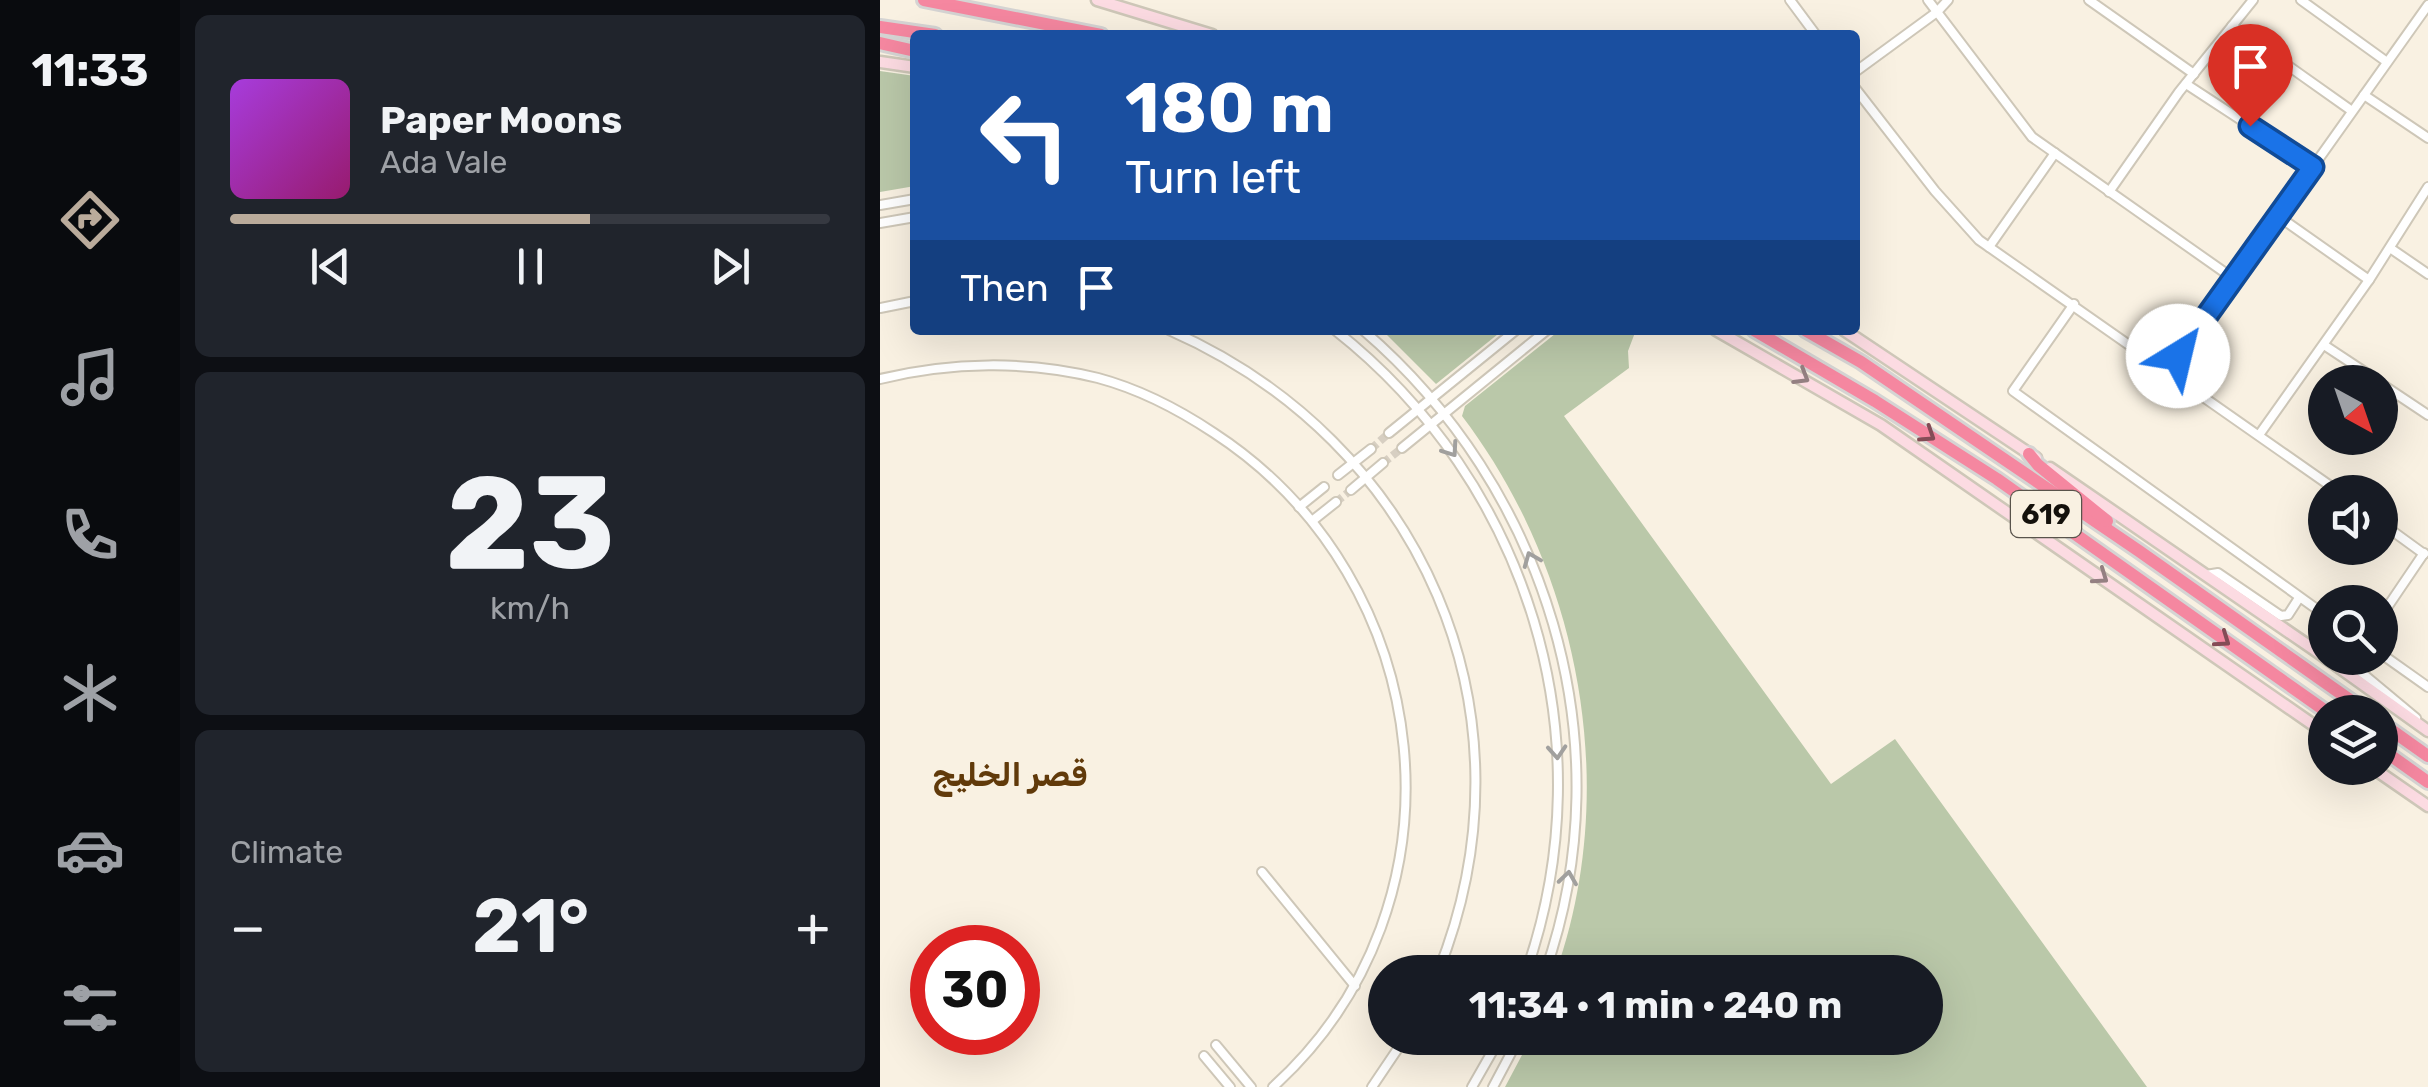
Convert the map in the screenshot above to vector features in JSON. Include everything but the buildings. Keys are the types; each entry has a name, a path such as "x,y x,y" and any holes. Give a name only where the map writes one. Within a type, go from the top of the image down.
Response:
{"highway":[{"path":"924,0 1075,30"},
{"path":"880,28 910,32"},
{"path":"880,44 910,50"},
{"name":"619","path":"1763,335 1997,479 2308,699"},
{"name":"619","path":"1814,335 1861,362 2120,538 2343,695"},
{"path":"2029,454 2038,466 2108,522 2120,538"},
{"path":"2398,735 2428,756"},
{"path":"2398,760 2428,782"}],"main road":[{"path":"1097,0 1196,30"},
{"path":"880,62 910,66"},
{"path":"1725,335 1881,425 2308,721"},
{"path":"1851,335 2308,645"},
{"path":"2350,675 2427,730"},
{"path":"2398,785 2428,806"}],"street":[{"path":"1790,0 1812,30"},
{"path":"1928,0 2032,137 2234,279"},
{"path":"1860,68 1948,0"},
{"path":"2088,0 2194,74"},
{"path":"2110,192 2186,84 2254,0"},
{"path":"2301,0 2387,62"},
{"path":"2168,371 2426,3"},
{"path":"2232,26 2352,112"},
{"path":"2186,84 2313,167"},
{"path":"1860,94 1954,215 1989,246 2315,475"},
{"path":"2364,95 2428,138"},
{"path":"1989,246 2055,153"},
{"path":"2259,435 2369,280 2428,188"},
{"path":"880,205 910,200"},
{"path":"2278,216 2369,280"},
{"path":"880,223 910,218"},
{"path":"2390,248 2428,274"},
{"path":"880,308 910,301"},
{"path":"2074,304 2013,391 2308,604"},
{"path":"1180,335 1257,376 1300,409 1354,462 1399,520 1438,596 1459,662 1476,781 1471,852 1461,902 1444,955"},
{"path":"1341,335 1418,409 1462,464 1500,530 1528,600 1550,691 1558,780 1548,892 1531,955"},
{"path":"1368,335 1432,398 1484,467 1516,523 1545,594 1568,688 1576,780 1574,834 1562,911 1550,955"},
{"path":"1390,433 1510,335"},
{"path":"1402,448 1541,335"},
{"path":"2324,344 2355,365"},
{"path":"880,379 914,371 983,366 1052,370 1099,379 1183,413 1237,448 1312,521 1339,558 1372,623 1396,695 1407,780 1399,866 1383,924 1355,986 1314,1044 1273,1087"},
{"path":"2398,395 2428,416"},
{"path":"1338,475 1371,448"},
{"path":"1351,490 1383,463"},
{"path":"1299,507 1324,487"},
{"path":"1312,521 1336,502"},
{"path":"2398,535 2426,555 2398,593"},
{"path":"2205,575 2218,573 2281,616 2288,615 2299,598"},
{"path":"2398,666 2428,687"},
{"path":"2365,675 2427,730"},
{"path":"1262,872 1355,986"},
{"path":"1216,1045 1251,1087"},
{"path":"1372,1087 1394,1055"},
{"path":"1472,1087 1490,1055"},
{"path":"1493,1087 1511,1055"},
{"path":"1204,1056 1230,1087"}],"green space":[{"path":"880,71 910,75 910,187 880,192"},
{"path":"1387,335 1497,335 1436,384"},
{"path":"1554,335 1634,335 1628,351 1629,368 1564,416 1831,784 1895,739 2147,1087 1505,1087 1522,1055 1943,1055 1943,955 1561,955 1575,901 1585,829 1586,756 1578,683 1561,611 1536,542 1503,477 1462,416 1465,406"}],"tunnel":[{"path":"1371,449 1389,433"},
{"path":"1383,463 1402,448"},
{"path":"1336,502 1351,490"}],"district":[{"name":"قصر الخليج","path":"1010,775"}],"route":[{"path":"2178,356 2313,167 2250,126"}]}
